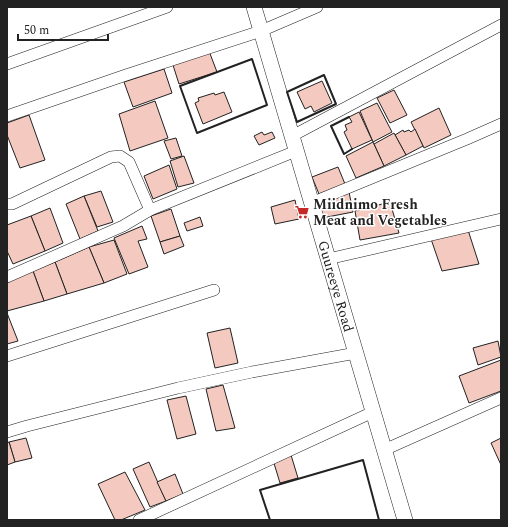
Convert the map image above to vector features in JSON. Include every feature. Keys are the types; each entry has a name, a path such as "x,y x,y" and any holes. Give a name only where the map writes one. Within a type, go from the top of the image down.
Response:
{"street":[{"path":"7,64 167,7"},
{"name":"Guureeye Road","path":"254,7 405,520"},
{"path":"7,116 261,31 318,7"},
{"path":"292,136 501,25"},
{"path":"312,203 501,124"},
{"path":"7,276 123,226 150,210 296,151"},
{"path":"7,204 12,204 111,157 120,156 129,162 150,210"},
{"path":"328,259 501,219"},
{"path":"7,356 214,290"},
{"path":"7,432 186,386 356,353"},
{"path":"384,450 501,398"},
{"path":"139,520 373,412"}],"building":[{"path":"209,51 217,72 179,84 172,62"},
{"path":"164,69 172,93 133,107 124,82"},
{"path":"322,81 332,103 314,112 311,106 305,109 297,92"},
{"path":"394,90 407,115 390,123 377,98"},
{"path":"224,92 232,112 203,124 195,103 199,101 198,98 214,93 215,95"},
{"path":"155,101 168,138 130,151 119,114"},
{"path":"377,103 392,132 373,142 360,111"},
{"path":"439,108 451,135 424,148 411,122"},
{"path":"359,112 372,140 352,149 344,132 347,130 345,125 352,122 349,117"},
{"path":"29,115 45,160 20,168 7,135 7,123"},
{"path":"415,129 423,146 406,155 395,135 403,130 404,132 409,130 411,132"},
{"path":"262,132 264,135 272,132 275,138 259,145 254,136"},
{"path":"394,133 406,155 384,166 374,144"},
{"path":"176,138 182,156 171,159 164,141"},
{"path":"373,142 384,166 356,178 346,156"},
{"path":"184,156 194,183 178,187 170,161"},
{"path":"169,165 177,189 153,199 144,176"},
{"path":"338,167 345,184 319,194 312,177"},
{"path":"101,191 113,222 97,227 84,196"},
{"path":"349,192 353,212 322,218 318,203"},
{"path":"84,196 98,231 80,239 66,204"},
{"path":"295,200 299,219 275,224 271,207"},
{"path":"390,202 399,233 360,240 355,211"},
{"path":"50,208 63,243 45,251 31,216"},
{"path":"171,209 180,236 160,242 151,216"},
{"path":"31,216 45,251 13,264 7,251 7,225"},
{"path":"200,217 203,226 187,231 184,223"},
{"path":"142,226 147,239 138,241 148,267 129,274 114,238"},
{"path":"468,230 479,264 442,271 431,239"},
{"path":"180,236 184,246 164,254 160,242"},
{"path":"114,240 127,274 104,283 89,247"},
{"path":"89,247 104,283 67,294 55,262"},
{"path":"55,262 67,294 44,301 33,271"},
{"path":"33,271 44,301 7,311 7,281"},
{"path":"7,313 18,341 7,344"},
{"path":"230,328 238,363 215,368 207,333"},
{"path":"498,341 501,357 478,365 473,348"},
{"path":"501,360 501,391 469,403 459,376"},
{"path":"223,385 235,428 216,431 206,389"},
{"path":"186,396 196,434 177,439 167,400"},
{"path":"26,438 32,458 15,462 9,442"},
{"path":"501,438 501,465 491,443"},
{"path":"9,442 15,462 7,465 7,443"},
{"path":"291,455 298,478 280,483 273,460"},
{"path":"149,462 166,501 150,507 133,469"},
{"path":"125,472 145,510 121,520 115,520 98,484"},
{"path":"175,474 183,494 166,501 157,482"}],"wall":[{"path":"252,59 267,105 197,133 180,86 252,59"},
{"path":"324,75 336,104 297,122 287,92 324,75"},
{"path":"349,117 331,126 344,154 352,149"},
{"path":"270,520 260,490 363,460 379,520"}],"place":[{"name":"Miidnimo Fresh Meat and Vegetables","path":"302,212"}]}
